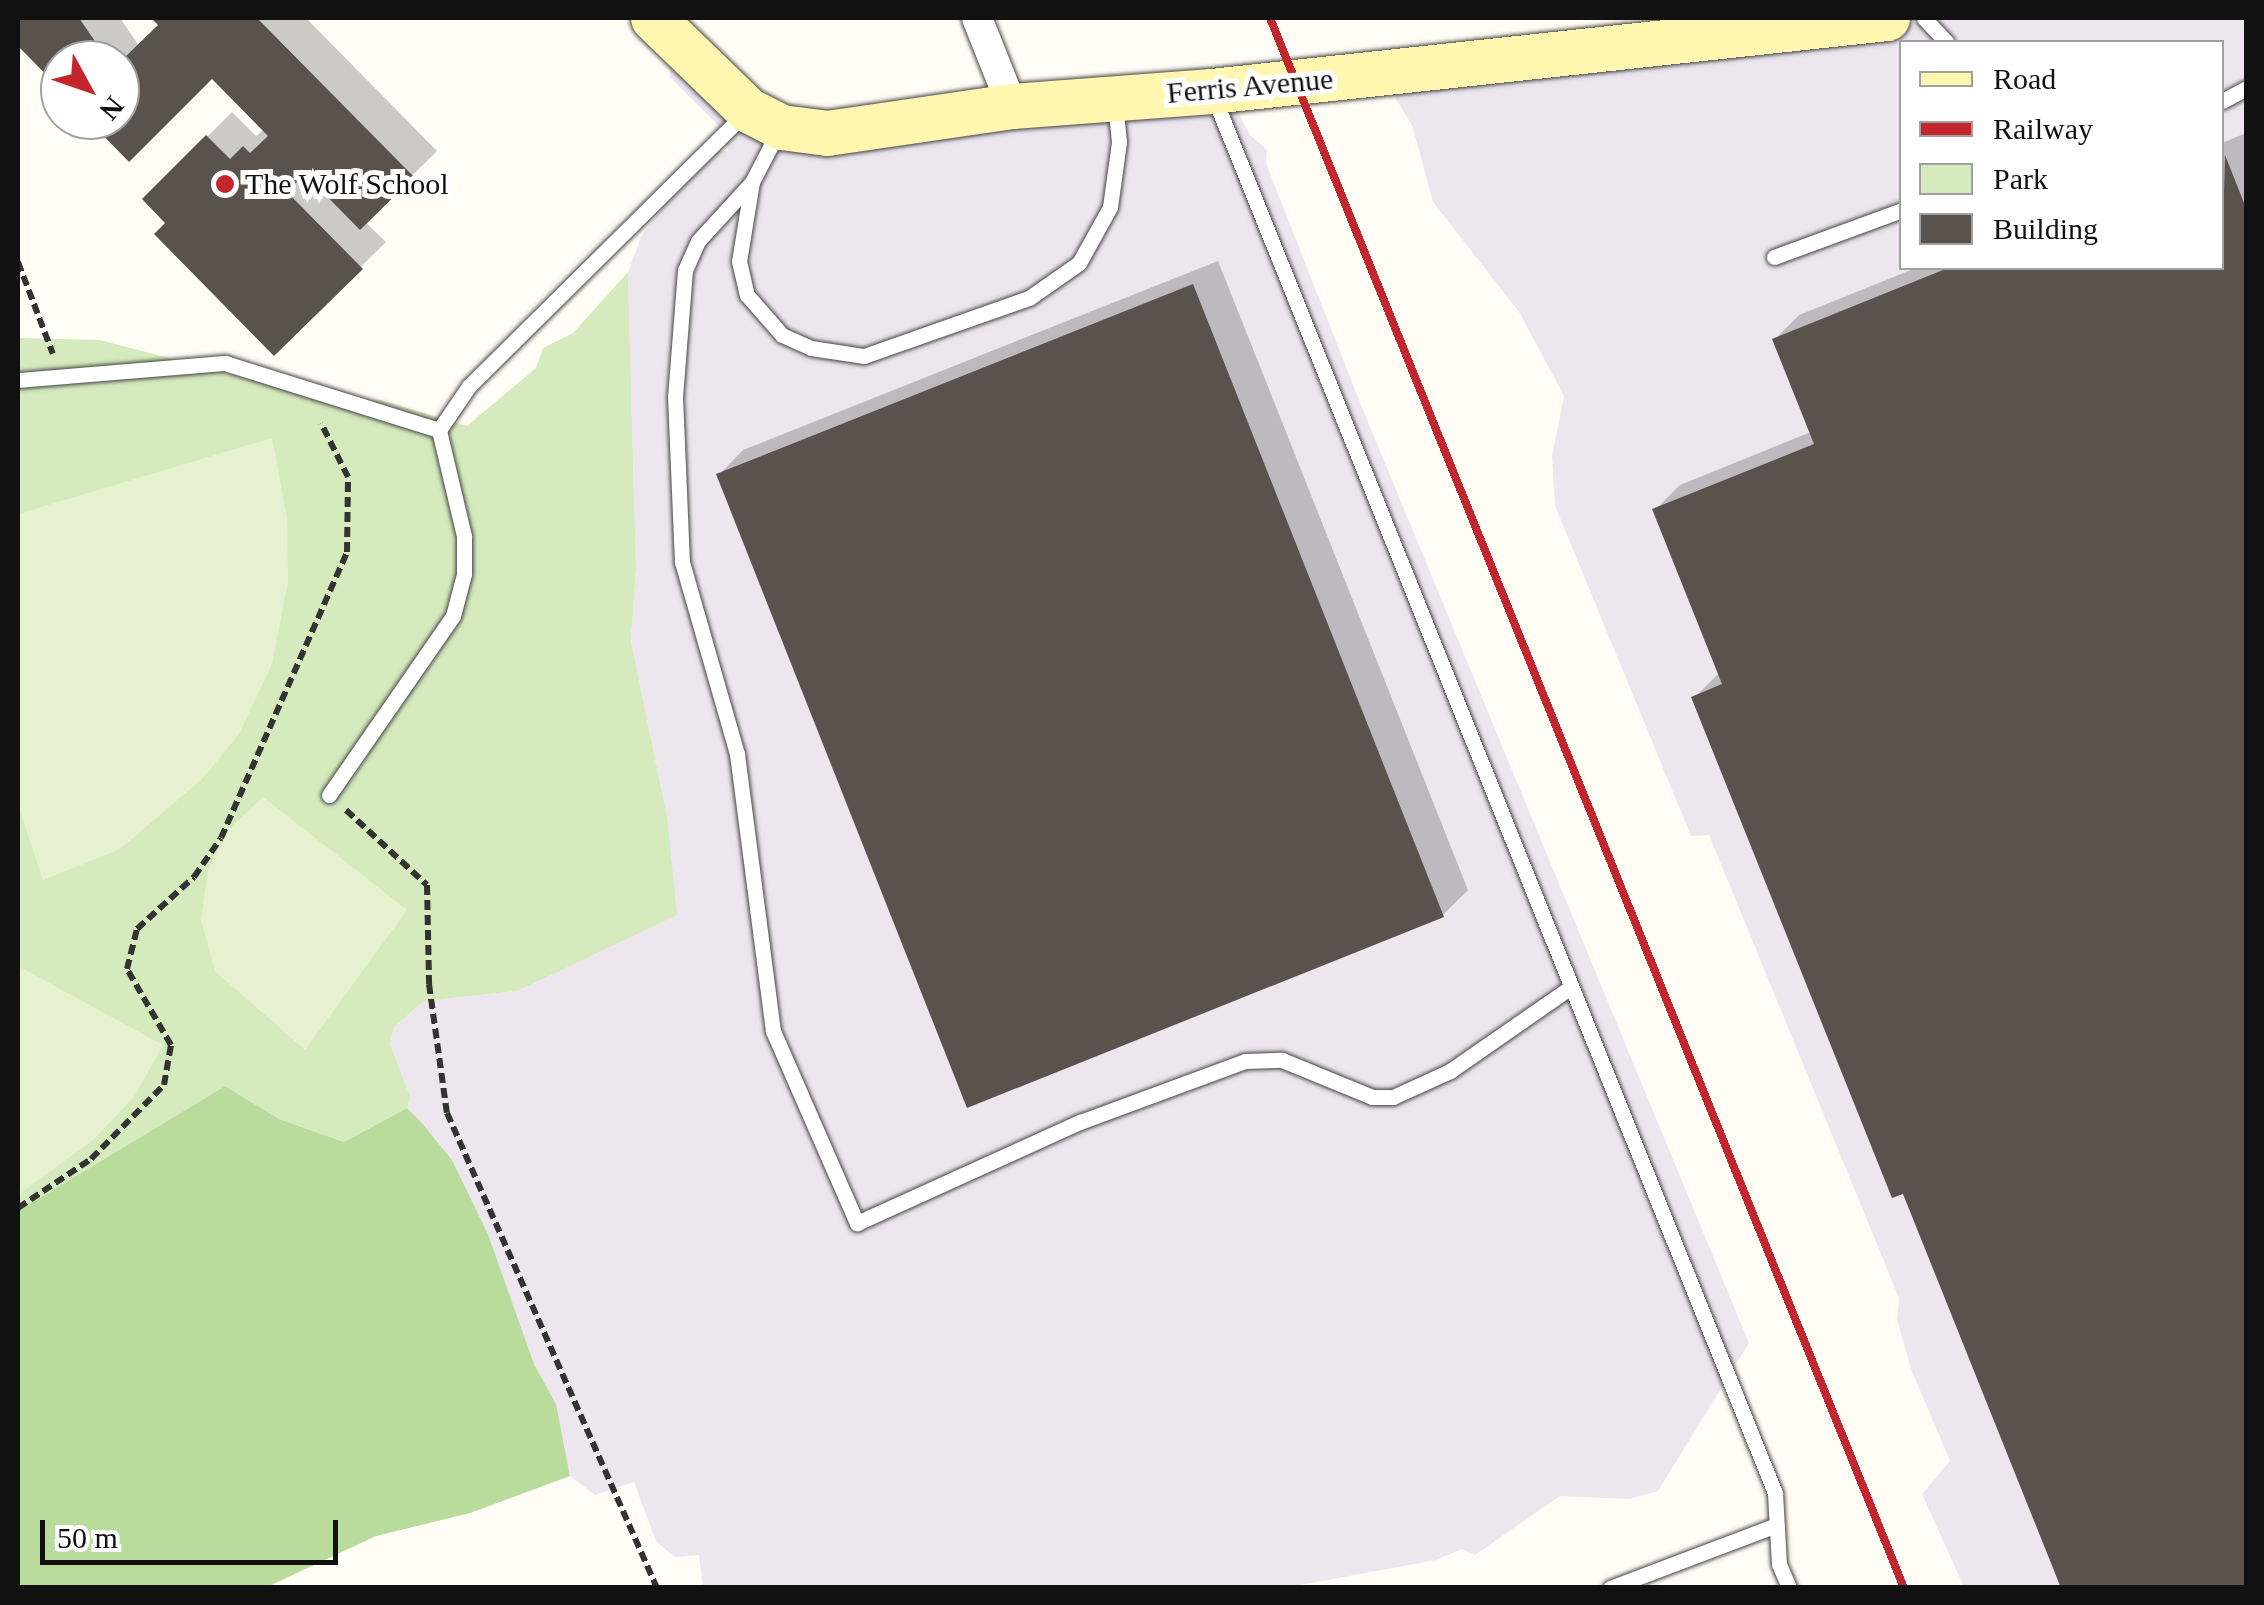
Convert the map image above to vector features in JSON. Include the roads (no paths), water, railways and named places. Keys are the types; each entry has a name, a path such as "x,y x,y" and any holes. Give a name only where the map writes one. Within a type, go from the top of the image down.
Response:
{"street":[{"path":"653,18 764,118"},
{"path":"977,18 1012,106"},
{"name":"Ferris Avenue","path":"764,118 826,133 1012,106 1211,91 1818,22 1887,18"}],"lane":[{"path":"1924,18 1944,40"},
{"path":"2224,100 2246,88"},
{"path":"1211,91 1775,1493 1779,1564 1789,1588"},
{"path":"764,118 739,261 746,295 763,318 811,348 884,354 1028,298 1080,263 1110,207 1119,142 1114,98"},
{"path":"330,795 453,616 464,574 464,536 439,430 469,386 764,118"},
{"path":"752,182 698,241 685,270 676,396 682,562 737,754 773,1031 856,1222 1080,1122 1245,1061 1282,1060 1372,1096 1393,1097 1450,1071 1571,987"},
{"path":"1774,257 1899,211"},
{"path":"18,380 226,363 276,383 439,430"},
{"path":"1610,1588 1777,1526"}],"railway":[{"path":"1270,18 1904,1588"}],"place":[{"name":"The Wolf School","path":"225,184"}]}
